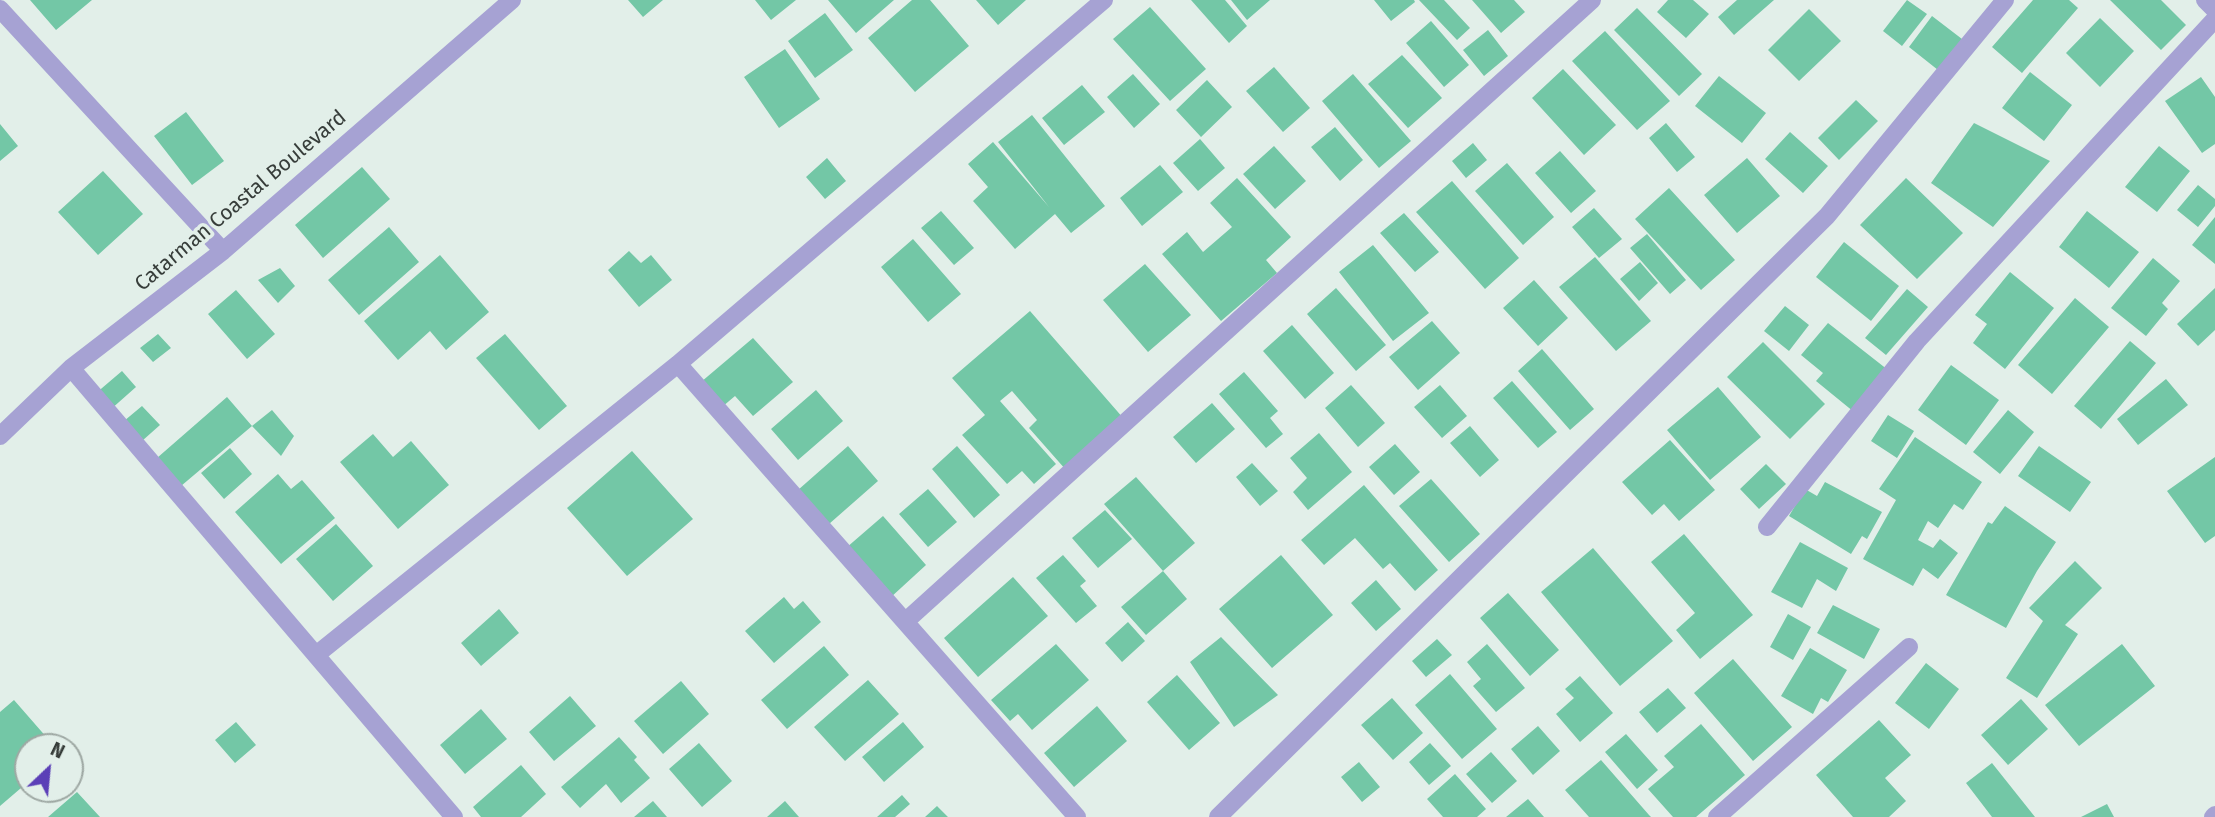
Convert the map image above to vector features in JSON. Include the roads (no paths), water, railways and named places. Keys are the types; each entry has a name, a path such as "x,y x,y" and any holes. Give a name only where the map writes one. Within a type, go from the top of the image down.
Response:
{"street":[{"name":"Catarman Coastal Boulevard","path":"0,436 71,368 223,251 512,0"},
{"path":"316,654 678,364 1104,0"},
{"path":"907,621 1592,0"},
{"path":"1218,817 1827,216 2005,0"},
{"path":"2205,0 2215,10"},
{"path":"0,9 223,251"},
{"path":"1767,527 1917,341 2215,19"},
{"path":"678,364 1077,817"},
{"path":"71,368 454,817"},
{"path":"1717,817 1909,647"}]}
